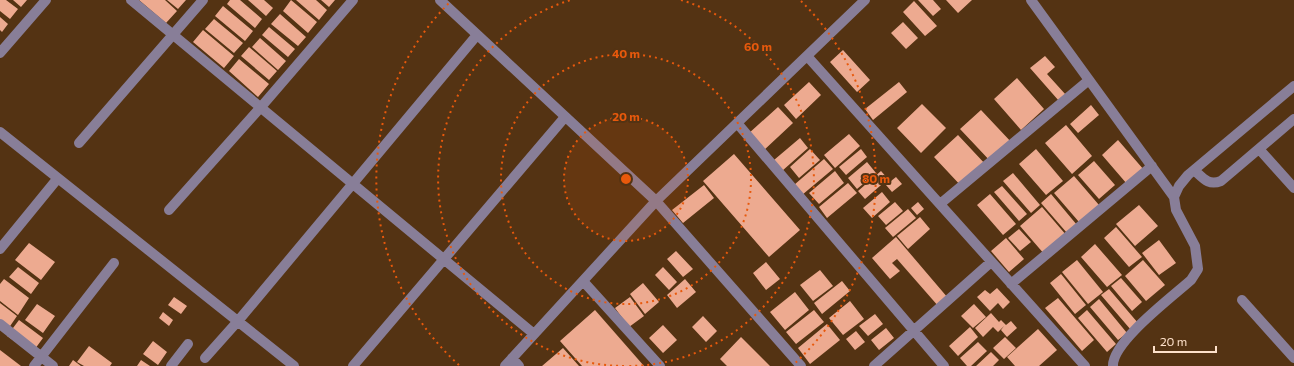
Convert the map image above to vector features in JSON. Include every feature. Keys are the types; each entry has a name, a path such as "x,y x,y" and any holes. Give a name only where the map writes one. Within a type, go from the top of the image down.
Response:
{"street":[{"path":"0,53 46,0"},
{"path":"131,0 354,183 534,334"},
{"path":"79,143 203,0"},
{"path":"169,210 261,107 353,0"},
{"path":"440,0 656,201 801,366"},
{"path":"505,366 656,201 865,0"},
{"path":"1031,0 1174,198 1176,210 1195,246 1198,269 1191,280 1126,338 1117,350 1113,366"},
{"path":"205,358 238,321 477,35"},
{"path":"807,56 1085,366"},
{"path":"940,204 1089,80"},
{"path":"1174,198 1179,186 1194,170 1294,86"},
{"path":"353,366 565,117"},
{"path":"1194,170 1207,182 1214,184 1221,181 1294,119"},
{"path":"738,123 944,366"},
{"path":"0,132 294,366"},
{"path":"1259,149 1294,188"},
{"path":"1011,284 1152,166"},
{"path":"0,249 58,178"},
{"path":"874,366 991,262"},
{"path":"34,366 114,263"},
{"path":"583,281 660,366"},
{"path":"1242,300 1294,358"},
{"path":"0,324 53,366"},
{"path":"171,366 188,344"},
{"path":"512,358 519,366"}],"building":[{"path":"0,0 6,0 18,9 10,19 0,11"},
{"path":"13,0 27,0 21,7"},
{"path":"139,0 165,0 177,11 166,23"},
{"path":"167,0 186,0 178,9"},
{"path":"230,0 240,0 262,19 255,28 227,4"},
{"path":"248,0 264,0 273,8 266,16"},
{"path":"291,0 317,22 308,33 283,11"},
{"path":"296,0 316,0 327,10 319,20"},
{"path":"321,0 335,0 329,7"},
{"path":"918,0 933,0 941,9 933,16"},
{"path":"946,0 972,0 958,13"},
{"path":"914,1 937,26 925,36 903,12"},
{"path":"223,6 253,31 245,41 215,16"},
{"path":"280,14 306,37 298,46 271,24"},
{"path":"0,17 8,24 2,32 0,30"},
{"path":"214,19 243,43 234,53 205,29"},
{"path":"903,22 918,38 906,49 891,33"},
{"path":"269,27 295,49 288,57 262,35"},
{"path":"203,30 234,56 224,68 193,42"},
{"path":"260,38 286,61 278,70 252,47"},
{"path":"249,47 277,71 269,80 241,56"},
{"path":"843,50 870,80 857,92 830,62"},
{"path":"1045,56 1055,67 1047,74 1066,95 1059,101 1030,68"},
{"path":"239,59 269,84 258,97 229,71"},
{"path":"1017,78 1044,109 1021,130 994,99"},
{"path":"809,82 821,95 796,119 784,105"},
{"path":"899,82 907,92 873,120 865,109"},
{"path":"922,104 946,128 921,153 897,128"},
{"path":"1091,105 1099,115 1078,133 1070,124"},
{"path":"778,107 793,123 763,151 748,134"},
{"path":"981,110 1013,144 993,164 960,129"},
{"path":"1066,125 1092,156 1072,174 1045,143"},
{"path":"849,134 860,146 835,168 824,155"},
{"path":"958,135 987,166 963,188 934,157"},
{"path":"800,138 808,148 782,171 774,160"},
{"path":"1118,140 1144,170 1127,184 1102,155"},
{"path":"810,149 820,160 799,178 790,167"},
{"path":"861,149 867,157 846,175 839,167"},
{"path":"1036,149 1063,181 1046,195 1019,164"},
{"path":"734,154 800,230 769,257 703,181"},
{"path":"824,159 833,169 802,195 794,185"},
{"path":"1094,161 1115,185 1099,199 1078,175"},
{"path":"867,162 876,173 857,189 848,178"},
{"path":"835,171 844,183 819,204 809,193"},
{"path":"881,171 888,179 865,199 858,191"},
{"path":"1013,173 1040,205 1031,213 1003,181"},
{"path":"1074,176 1099,205 1079,222 1054,193"},
{"path":"896,177 902,184 892,192 886,185"},
{"path":"848,183 857,193 827,218 819,207"},
{"path":"704,185 714,198 683,223 672,210"},
{"path":"1002,186 1027,214 1019,221 994,192"},
{"path":"882,192 890,202 872,218 863,208"},
{"path":"990,194 1016,224 1003,235 977,205"},
{"path":"1051,194 1077,225 1067,233 1041,203"},
{"path":"895,202 903,211 886,225 878,216"},
{"path":"918,202 924,209 917,215 911,208"},
{"path":"1139,205 1158,226 1135,246 1116,224"},
{"path":"1042,207 1067,236 1045,255 1020,226"},
{"path":"908,209 916,218 893,237 885,228"},
{"path":"920,217 930,229 908,249 897,236"},
{"path":"1116,227 1142,257 1129,267 1104,238"},
{"path":"1019,229 1031,242 1020,251 1008,238"},
{"path":"896,237 948,298 939,307 897,259 892,263 900,271 890,279 872,258"},
{"path":"1006,238 1024,259 1009,272 991,251"},
{"path":"1159,240 1176,263 1159,275 1142,253"},
{"path":"29,243 55,262 41,280 15,260"},
{"path":"1095,244 1122,275 1107,287 1081,257"},
{"path":"676,251 693,269 683,277 667,259"},
{"path":"1077,260 1103,292 1088,304 1062,272"},
{"path":"1143,260 1165,285 1146,301 1125,276"},
{"path":"766,262 780,279 766,290 753,273"},
{"path":"18,267 39,283 31,294 9,277"},
{"path":"663,267 677,282 669,290 655,275"},
{"path":"820,270 833,286 813,301 800,285"},
{"path":"1061,274 1086,305 1075,314 1050,283"},
{"path":"1121,278 1142,302 1132,311 1111,286"},
{"path":"4,279 29,298 18,315 0,301 0,284"},
{"path":"685,279 696,292 677,308 667,295"},
{"path":"842,281 850,291 822,314 814,303"},
{"path":"643,283 659,302 645,314 630,294"},
{"path":"997,288 1010,302 1003,309 998,303 990,311 977,297 985,290 990,294"},
{"path":"1109,289 1138,323 1131,330 1101,295"},
{"path":"795,292 809,310 785,330 770,312"},
{"path":"174,297 187,306 181,314 168,305"},
{"path":"630,297 644,316 629,327 615,308"},
{"path":"1058,298 1094,340 1082,351 1045,308"},
{"path":"1099,299 1127,333 1118,340 1090,307"},
{"path":"850,301 864,319 843,335 829,318"},
{"path":"0,303 17,316 6,332 0,327"},
{"path":"37,304 55,316 43,333 25,320"},
{"path":"974,304 986,317 973,328 961,316"},
{"path":"595,310 644,366 582,366 560,341"},
{"path":"814,310 824,322 796,344 786,332"},
{"path":"1087,310 1116,344 1107,352 1078,318"},
{"path":"163,312 173,320 169,326 159,318"},
{"path":"991,313 999,322 1001,320 1006,325 1011,321 1017,328 1007,337 1001,330 1004,326 998,332 993,327 983,337 975,328"},
{"path":"875,314 883,324 868,336 859,326"},
{"path":"703,316 717,331 706,342 692,327"},
{"path":"19,320 43,338 32,353 7,336"},
{"path":"827,324 840,340 810,364 798,348"},
{"path":"663,325 677,340 663,353 649,338"},
{"path":"970,327 978,337 958,356 949,346"},
{"path":"886,328 894,338 879,350 871,340"},
{"path":"1038,329 1057,350 1039,366 1015,366 1007,357"},
{"path":"856,331 865,342 855,350 846,339"},
{"path":"741,337 770,366 727,366 720,359"},
{"path":"1005,337 1016,348 1004,359 993,348"},
{"path":"153,341 167,352 158,365 143,354"},
{"path":"978,342 987,351 971,366 967,366 960,358"},
{"path":"89,346 112,363 110,366 84,366 77,362"},
{"path":"563,348 579,366 542,366"},
{"path":"0,350 21,366 0,366"},
{"path":"991,352 999,360 993,366 976,366"},
{"path":"73,360 81,366 69,366"},
{"path":"141,360 150,366 137,366"}]}
